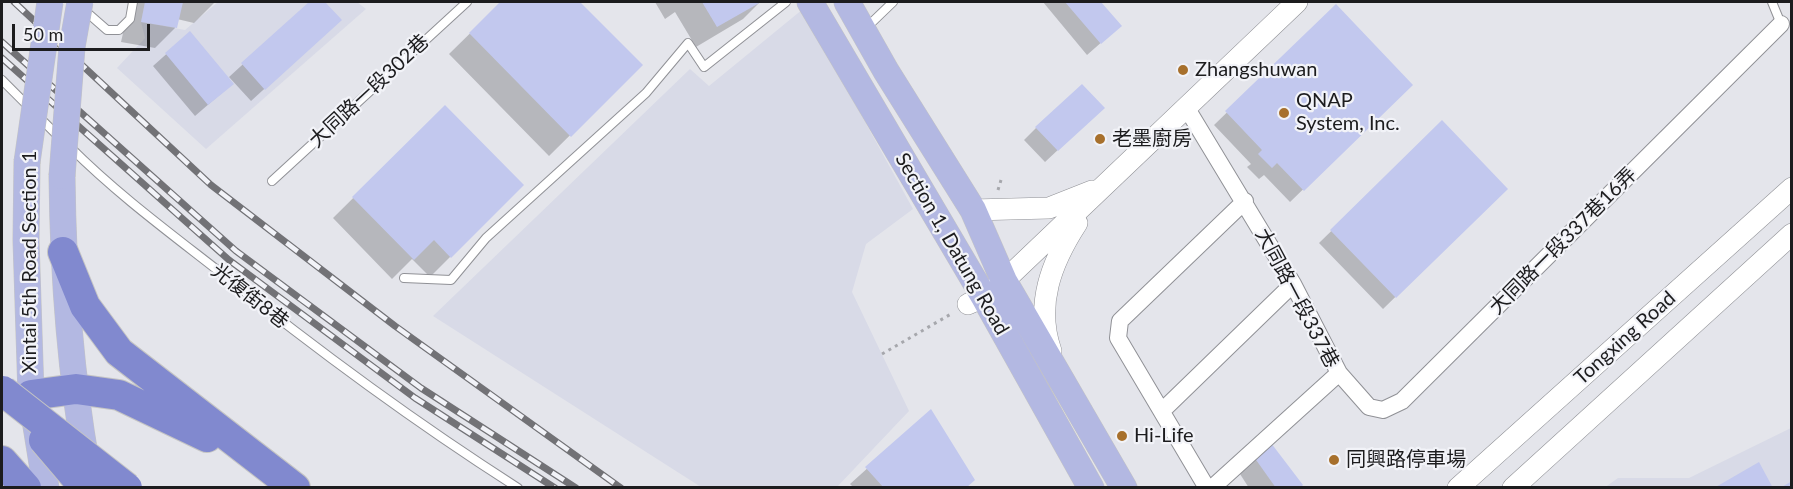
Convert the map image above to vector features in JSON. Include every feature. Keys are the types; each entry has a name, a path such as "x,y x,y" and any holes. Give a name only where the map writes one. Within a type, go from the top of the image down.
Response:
{"highway":[{"path":"63,252 85,306 119,352 284,480"},
{"path":"12,392 76,389 119,395 284,480"},
{"path":"12,392 85,488"},
{"path":"12,392 127,488"},
{"path":"2,462 27,488"}],"main road":[{"name":"Xintai 5th Road Section 1","path":"46,488 12,392 26,240 27,162 50,2"},
{"name":"Xintai 5th Road Section 1","path":"80,2 72,46 62,176 63,252 76,389 91,488"},
{"name":"Section 1, Datung Road","path":"810,2 861,87 976,300 1091,488"},
{"name":"Section 1, Datung Road","path":"847,2 886,71 973,210 1004,281 1124,488"},
{"path":"861,87 886,71"}],"street":[{"path":"976,300 1004,281 1297,2"},
{"name":"大同路一段337巷16弄","path":"1339,374 1369,407 1383,410 1402,401 1781,24"},
{"name":"大同路一段337巷","path":"1186,107 1245,201 1293,284 1339,374 1210,488"},
{"path":"973,210 1049,208 1101,188"},
{"path":"1059,375 1044,332 1046,292 1058,251 1101,188"},
{"name":"Tongxing Road","path":"1458,488 1791,188"},
{"path":"1210,488 1118,338 1119,321 1245,201"},
{"name":"Tongxing Road","path":"1513,488 1791,234"},
{"path":"1162,410 1293,284"}],"lane":[{"path":"74,2 107,30 119,30 130,20 133,2"},
{"name":"大同路一段302巷","path":"272,181 467,2"},
{"path":"404,278 451,280 486,238 646,93 688,43 704,67 786,2"},
{"path":"864,30 893,2"},
{"path":"1772,2 1781,24"},
{"name":"光復街8巷","path":"2,80 101,178 254,299 439,438 518,488"}],"path":[{"path":"882,354 976,300"}],"shaded area":[{"path":"218,2 357,2 366,9 206,149 117,68 145,38 141,22 185,30"},
{"path":"803,9 913,209 866,244 852,292 909,411 837,487 701,487 433,316 690,69 709,86"},
{"path":"1791,428 1791,487 1604,488 1618,478 1689,478"}],"building":[{"path":"145,2 183,2 177,28 141,22"},
{"path":"309,2 325,2 342,20 265,90 241,63"},
{"path":"500,2 580,2 643,65 571,137 469,33"},
{"path":"702,2 761,2 717,27"},
{"path":"1065,2 1101,2 1122,26 1101,44"},
{"path":"1336,4 1413,85 1304,191 1277,163 1272,168 1258,154 1262,150 1225,111"},
{"path":"190,31 234,84 208,105 165,53"},
{"path":"1082,84 1105,108 1058,151 1035,127"},
{"path":"445,105 524,185 451,258 434,240 414,260 352,197"},
{"path":"1442,120 1508,189 1396,298 1330,230"},
{"path":"931,409 975,480 966,488 884,488 865,467"},
{"path":"1271,443 1303,485 1300,488 1276,488 1254,457"},
{"path":"1759,462 1773,488 1714,488"},
{"path":"1792,481 1792,488 1780,488"}],"railway":[{"path":"14,2 211,185 395,326 621,488"},
{"path":"2,42 236,251 421,388 576,488"},
{"path":"2,58 229,260 415,398 555,488"}],"place":[{"name":"Zhangshuwan","path":"1183,70"},
{"name":"QNAP System, Inc.","path":"1284,113"},
{"name":"老墨廚房","path":"1100,139"},
{"name":"Hi-Life","path":"1122,436"},
{"name":"同興路停車場","path":"1334,460"}]}
